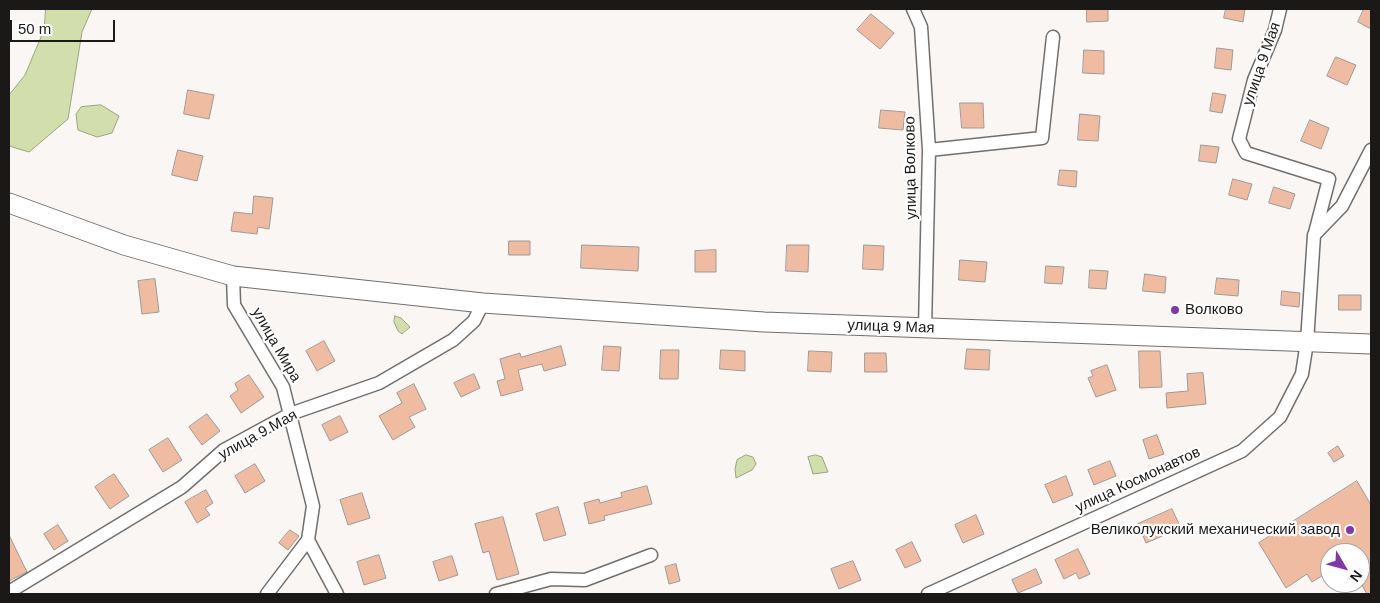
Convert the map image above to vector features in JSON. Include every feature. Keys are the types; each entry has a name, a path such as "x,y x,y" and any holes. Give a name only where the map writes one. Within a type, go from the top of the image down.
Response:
{"main road":[{"name":"улица 9 Мая","path":"9,202 124,245 233,276 483,304 764,322 1371,344"}],"street":[{"name":"улица Волково","path":"913,9 921,27 929,150 925,328"},
{"name":"улица 9 Мая","path":"1280,9 1275,30 1254,80 1239,139 1246,153 1329,179 1314,235"},
{"path":"929,150 1042,138 1053,38"},
{"path":"1314,235 1342,206 1371,150"},
{"name":"улица Космонавтов","path":"928,594 1242,451 1280,417 1302,374 1303,342 1314,235"},
{"name":"улица Мира","path":"233,276 234,305 283,387 313,506 308,540 267,594"},
{"name":"улица 9 Мая","path":"9,592 182,487 224,450 290,414 379,383 453,340 474,321 483,304"},
{"path":"308,540 337,594"},
{"path":"496,594 551,579 585,580 651,555"}],"shaded area":[{"path":"46,9 92,9 82,32 68,119 29,152 9,146 9,95 25,75 44,30"},
{"path":"101,105 119,116 112,133 97,137 78,130 76,114 81,107"},
{"path":"395,316 401,318 410,327 402,334 398,331 394,322"},
{"path":"746,455 753,457 756,464 752,470 736,478 737,460"},
{"path":"816,455 822,457 828,472 813,474 808,457"}],"building":[{"path":"1087,9 1108,9 1108,21 1087,22"},
{"path":"1226,9 1245,9 1243,22 1224,18"},
{"path":"1364,9 1371,9 1371,29 1358,22"},
{"path":"871,14 894,33 880,49 857,30"},
{"path":"1217,48 1233,50 1231,70 1215,68"},
{"path":"1084,50 1104,51 1104,74 1083,73"},
{"path":"1336,57 1356,65 1347,85 1327,76"},
{"path":"188,90 214,95 209,119 184,114"},
{"path":"1213,93 1226,95 1222,113 1210,111"},
{"path":"960,103 983,103 984,128 962,128"},
{"path":"881,110 905,112 903,130 879,128"},
{"path":"1080,114 1100,116 1098,141 1078,140"},
{"path":"1310,120 1329,128 1321,149 1301,141"},
{"path":"1201,145 1219,147 1216,163 1199,161"},
{"path":"178,150 203,156 197,181 172,175"},
{"path":"1060,170 1077,171 1076,187 1058,185"},
{"path":"1233,179 1252,184 1247,200 1229,195"},
{"path":"1274,187 1295,194 1290,209 1269,203"},
{"path":"254,196 273,198 269,229 258,227 257,234 231,231 234,212 252,214"},
{"path":"509,241 530,241 530,255 509,255"},
{"path":"582,245 639,247 638,271 581,268"},
{"path":"787,245 809,245 808,272 786,271"},
{"path":"864,245 884,246 883,270 863,269"},
{"path":"716,250 716,272 695,272 695,251"},
{"path":"960,260 987,262 985,282 959,280"},
{"path":"1046,266 1064,267 1062,284 1045,283"},
{"path":"1090,270 1108,271 1106,289 1089,288"},
{"path":"1145,274 1166,277 1165,293 1143,291"},
{"path":"1217,278 1239,280 1238,296 1215,294"},
{"path":"155,279 159,312 142,314 138,281"},
{"path":"1282,291 1300,293 1299,307 1281,305"},
{"path":"1339,295 1361,295 1361,310 1339,310"},
{"path":"324,341 335,361 317,371 306,351"},
{"path":"561,346 566,365 544,371 542,364 518,370 523,390 501,396 497,381 505,379 500,359 520,353 521,357"},
{"path":"604,346 621,347 619,371 602,370"},
{"path":"967,349 990,350 989,370 965,369"},
{"path":"661,350 679,350 678,379 660,379"},
{"path":"721,350 745,351 745,371 720,369"},
{"path":"809,351 832,352 831,372 808,371"},
{"path":"1139,351 1160,351 1162,387 1140,388"},
{"path":"865,353 886,353 887,372 865,372"},
{"path":"1107,365 1116,390 1096,397 1088,378 1093,376 1091,371"},
{"path":"1203,373 1206,404 1167,408 1166,393 1188,391 1187,374"},
{"path":"474,374 480,388 461,397 454,383"},
{"path":"249,375 264,397 241,413 230,396 238,390 235,384"},
{"path":"414,384 426,409 409,417 415,427 393,440 379,416 402,403 397,393"},
{"path":"207,414 220,431 202,445 189,427"},
{"path":"340,416 348,432 330,441 322,425"},
{"path":"1157,435 1164,454 1149,459 1143,440"},
{"path":"168,438 182,460 163,472 149,450"},
{"path":"1338,446 1344,456 1334,462 1328,453"},
{"path":"1110,461 1116,476 1094,485 1088,470"},
{"path":"255,464 265,481 245,493 235,476"},
{"path":"114,474 129,496 110,509 95,487"},
{"path":"1066,476 1073,495 1053,503 1045,485"},
{"path":"1357,481 1371,505 1371,594 1366,593 1370,593 1370,543 1320,543 1320,577 1312,582 1307,574 1286,588 1259,543"},
{"path":"647,486 652,504 604,516 605,520 589,524 584,503 599,499 600,503 622,497 621,493"},
{"path":"206,490 213,503 205,508 210,515 197,523 185,502"},
{"path":"362,493 370,518 348,525 340,500"},
{"path":"558,507 566,535 544,541 536,514"},
{"path":"1172,509 1181,528 1146,543 1138,524"},
{"path":"976,515 984,534 963,543 955,525"},
{"path":"503,517 519,574 497,580 489,551 483,553 475,524"},
{"path":"58,525 68,541 54,550 44,534"},
{"path":"290,530 299,536 288,550 279,543"},
{"path":"9,535 27,572 9,581"},
{"path":"912,542 921,561 905,568 896,550"},
{"path":"1078,549 1090,574 1079,579 1076,573 1064,579 1055,560"},
{"path":"379,555 386,578 364,585 357,562"},
{"path":"452,556 458,575 439,581 433,562"},
{"path":"853,561 861,580 839,589 831,569"},
{"path":"676,564 680,581 669,584 665,567"},
{"path":"1036,569 1042,583 1018,593 1012,580"}],"place":[{"name":"Волково","path":"1175,310"},
{"name":"Великолукский механический завод","path":"1350,530"}]}
